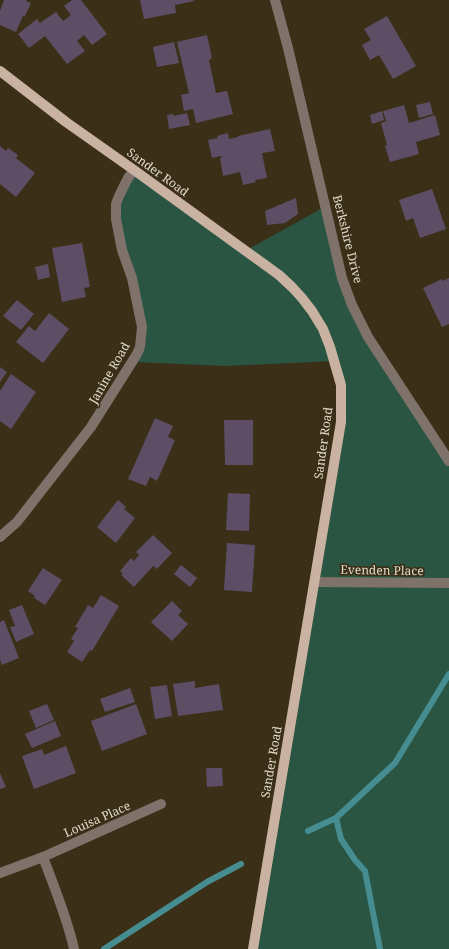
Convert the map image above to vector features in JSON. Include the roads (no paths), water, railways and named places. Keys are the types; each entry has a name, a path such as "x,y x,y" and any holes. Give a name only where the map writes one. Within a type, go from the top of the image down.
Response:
{"main road":[{"name":"Sander Road","path":"0,71 66,122 279,275 302,298 323,329 341,385 342,422 253,949"}],"street":[{"name":"Berkshire Drive","path":"275,0 290,55 342,278 352,304 368,337 449,461"},
{"name":"Janine Road","path":"0,538 17,522 91,427 133,362 140,347 142,327 132,278 122,250 116,219 116,204 128,178 134,170"},
{"name":"Evenden Place","path":"315,582 449,584"},
{"name":"Louisa Place","path":"0,873 43,857 161,804"},
{"path":"43,857 62,907 74,949"}],"waterway":[{"path":"380,949 365,871 355,860 341,839 336,818 395,763 449,674"},
{"path":"308,831 336,818"},
{"path":"104,949 207,882 241,864"}]}
